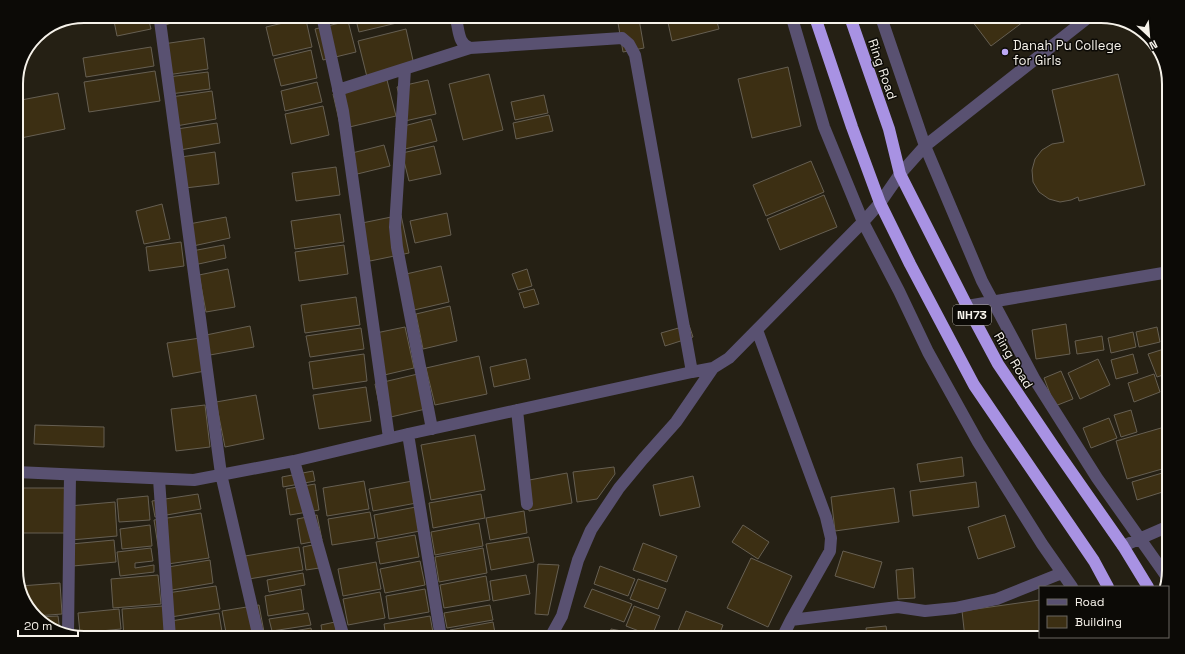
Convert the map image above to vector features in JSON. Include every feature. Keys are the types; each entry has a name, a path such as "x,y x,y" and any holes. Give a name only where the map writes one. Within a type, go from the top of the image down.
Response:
{"highway":[{"name":"NH73","path":"817,23 880,203 910,264 974,385 1094,561 1107,586"},
{"name":"Ring Road","path":"852,23 889,128 900,174 967,306 998,364 1123,546 1147,586"}],"street":[{"path":"160,23 221,474 257,631"},
{"path":"324,23 345,127 389,438"},
{"path":"457,23 460,39 463,44 470,48"},
{"path":"793,23 824,127 863,222 899,291 928,352 978,442 1042,544 1071,586"},
{"path":"883,23 925,146 982,281 1035,380 1098,478 1162,570"},
{"path":"23,472 194,480 294,461 389,438 713,368 729,358 863,222 880,203 900,174 925,146 1081,23"},
{"path":"338,90 470,48 622,38 629,44 635,55 692,372"},
{"path":"405,69 395,227 397,247 432,429"},
{"path":"967,306 1162,273"},
{"path":"757,330 826,517 831,538 830,551 786,631"},
{"path":"554,631 562,616 578,560 591,530 619,488 676,422 713,368"},
{"path":"517,410 527,504"},
{"path":"408,434 440,631"},
{"path":"294,461 342,631"},
{"path":"68,629 70,475"},
{"path":"159,479 170,631"},
{"path":"1123,546 1162,529"},
{"path":"791,620 898,607 925,611 955,608 997,599 1062,572"}],"building":[{"path":"114,23 150,23 151,29 117,36"},
{"path":"161,23 172,23 162,26"},
{"path":"283,23 307,23 312,47 273,56 266,27"},
{"path":"340,23 349,23 356,52 323,60 315,29"},
{"path":"357,23 397,23 359,32"},
{"path":"618,23 640,23 644,48 623,52"},
{"path":"668,23 717,23 719,29 672,41"},
{"path":"974,23 1022,23 991,46"},
{"path":"406,29 414,65 367,77 358,41"},
{"path":"204,38 208,69 167,75 163,44"},
{"path":"151,47 154,66 86,77 83,58"},
{"path":"311,50 317,78 281,86 274,59"},
{"path":"788,67 801,126 752,138 738,79"},
{"path":"155,71 160,101 89,112 84,82"},
{"path":"208,72 210,89 170,94 168,77"},
{"path":"489,74 503,130 463,140 449,84"},
{"path":"1118,74 1145,185 1079,201 1078,197 1060,202 1049,199 1039,192 1033,182 1032,170 1035,159 1042,150 1052,144 1064,142 1052,90"},
{"path":"387,80 396,116 341,129 333,94"},
{"path":"428,80 436,114 405,121 397,87"},
{"path":"317,82 322,102 285,111 281,91"},
{"path":"212,91 216,119 176,126 171,97"},
{"path":"58,93 65,129 23,138 23,100"},
{"path":"544,95 548,113 515,120 511,102"},
{"path":"323,106 329,135 291,144 285,114"},
{"path":"549,115 553,131 516,139 513,123"},
{"path":"431,119 437,141 401,150 396,128"},
{"path":"217,123 220,143 180,150 177,129"},
{"path":"384,145 390,166 349,176 344,155"},
{"path":"434,146 441,174 409,181 402,153"},
{"path":"215,152 219,184 185,188 181,157"},
{"path":"811,161 824,192 766,216 753,185"},
{"path":"336,167 340,195 296,201 292,173"},
{"path":"824,195 837,227 780,250 767,219"},
{"path":"162,204 170,239 144,244 136,211"},
{"path":"447,213 451,235 415,243 410,221"},
{"path":"340,214 344,242 295,249 291,221"},
{"path":"401,215 409,253 370,261 362,223"},
{"path":"226,217 230,238 193,246 189,224"},
{"path":"181,242 184,266 149,271 146,247"},
{"path":"224,245 226,258 194,265 192,251"},
{"path":"344,245 348,274 299,281 295,252"},
{"path":"441,266 449,302 414,310 406,274"},
{"path":"228,269 235,307 206,312 199,275"},
{"path":"527,269 532,286 518,290 512,274"},
{"path":"534,289 539,304 524,308 519,293"},
{"path":"356,297 360,325 305,333 301,305"},
{"path":"450,306 457,341 423,349 416,314"},
{"path":"1066,324 1070,354 1036,359 1032,330"},
{"path":"689,325 693,337 665,346 661,333"},
{"path":"250,326 254,347 210,355 206,335"},
{"path":"405,327 414,368 380,376 371,334"},
{"path":"1157,327 1160,342 1139,347 1136,332"},
{"path":"361,328 364,349 310,357 306,336"},
{"path":"1133,332 1136,347 1111,353 1108,338"},
{"path":"1102,336 1104,350 1077,354 1075,341"},
{"path":"200,338 205,371 173,377 167,343"},
{"path":"1162,350 1162,375 1157,377 1148,354"},
{"path":"364,354 367,381 313,389 309,362"},
{"path":"1133,354 1138,373 1116,379 1111,360"},
{"path":"479,356 487,394 435,405 426,368"},
{"path":"526,359 530,379 494,387 490,367"},
{"path":"1098,359 1110,385 1080,399 1068,373"},
{"path":"1061,371 1073,399 1055,406 1044,378"},
{"path":"422,373 430,408 382,419 375,384"},
{"path":"1154,374 1160,392 1134,402 1128,383"},
{"path":"366,387 371,421 319,429 313,395"},
{"path":"256,395 264,439 225,447 216,402"},
{"path":"205,405 210,447 176,451 171,409"},
{"path":"1131,410 1137,432 1121,437 1114,415"},
{"path":"1109,418 1117,438 1091,448 1083,428"},
{"path":"35,425 104,427 104,447 34,444"},
{"path":"1162,428 1162,469 1127,479 1116,441"},
{"path":"475,435 485,490 431,500 421,445"},
{"path":"962,457 964,476 920,482 917,464"},
{"path":"614,467 615,474 597,499 577,502 573,472"},
{"path":"313,471 315,481 283,487 282,477"},
{"path":"567,473 572,503 529,511 524,481"},
{"path":"1162,473 1162,492 1137,500 1132,482"},
{"path":"693,476 700,507 660,516 653,485"},
{"path":"418,480 422,502 373,511 369,489"},
{"path":"364,481 369,509 327,516 323,488"},
{"path":"976,482 979,507 913,516 910,491"},
{"path":"315,484 319,510 290,515 286,489"},
{"path":"23,488 67,488 66,533 23,533"},
{"path":"894,488 899,522 835,531 831,497"},
{"path":"198,494 201,509 155,517 152,501"},
{"path":"481,494 485,518 433,528 429,503"},
{"path":"148,496 150,520 119,522 117,499"},
{"path":"115,502 117,536 71,540 69,506"},
{"path":"421,506 425,530 378,539 374,515"},
{"path":"524,511 527,533 490,540 486,518"},
{"path":"370,512 375,538 332,545 328,519"},
{"path":"201,513 209,558 161,565 154,520"},
{"path":"317,515 322,540 301,544 297,519"},
{"path":"1005,515 1015,547 978,559 968,527"},
{"path":"479,523 483,546 435,555 431,532"},
{"path":"150,525 152,546 122,549 120,529"},
{"path":"743,525 769,542 758,559 732,542"},
{"path":"415,535 419,557 380,564 376,542"},
{"path":"529,537 534,562 491,570 486,544"},
{"path":"114,540 116,562 73,566 71,544"},
{"path":"322,543 326,567 306,570 303,547"},
{"path":"643,543 677,556 667,582 633,570"},
{"path":"299,547 303,570 249,579 245,556"},
{"path":"151,548 153,561 135,563 135,568 154,565 154,572 120,576 117,552"},
{"path":"483,548 487,573 439,582 435,557"},
{"path":"843,551 882,562 874,588 835,576"},
{"path":"751,558 792,576 768,627 727,608"},
{"path":"210,560 213,583 166,591 162,568"},
{"path":"420,561 425,585 385,593 380,569"},
{"path":"376,562 381,589 343,596 338,569"},
{"path":"538,564 559,565 548,615 535,614"},
{"path":"600,566 635,579 628,596 594,584"},
{"path":"913,568 915,598 898,599 896,570"},
{"path":"303,573 305,585 269,592 267,580"},
{"path":"158,575 161,604 113,608 111,579"},
{"path":"526,575 530,594 493,601 490,581"},
{"path":"486,576 490,600 444,608 440,585"},
{"path":"638,579 666,589 658,609 630,599"},
{"path":"60,583 62,614 43,615 33,604 25,586"},
{"path":"216,586 220,609 171,617 167,593"},
{"path":"301,589 304,610 268,616 265,596"},
{"path":"425,589 429,612 389,619 386,596"},
{"path":"592,589 632,604 624,622 584,607"},
{"path":"380,592 385,618 348,625 343,599"},
{"path":"1039,600 1039,631 964,631 962,611"},
{"path":"259,605 264,631 226,631 222,611"},
{"path":"490,605 493,620 447,628 444,613"},
{"path":"163,606 165,631 124,631 122,609"},
{"path":"634,606 660,616 654,631 639,631 626,626"},
{"path":"119,609 121,629 100,631 80,630 78,613"},
{"path":"686,611 723,625 721,631 678,631"},
{"path":"219,613 222,631 173,631 171,621"},
{"path":"308,613 311,625 272,631 269,619"},
{"path":"58,616 59,625 53,623 45,617"},
{"path":"430,616 433,631 385,631 384,624"},
{"path":"335,622 336,631 322,631 321,625"},
{"path":"493,622 495,631 450,631"},
{"path":"886,626 887,631 866,631 866,628"},
{"path":"311,628 312,631 294,631"},
{"path":"611,629 622,631 611,631"}],"place":[{"name":"Danah Pu College for Girls","path":"1005,52"}]}
